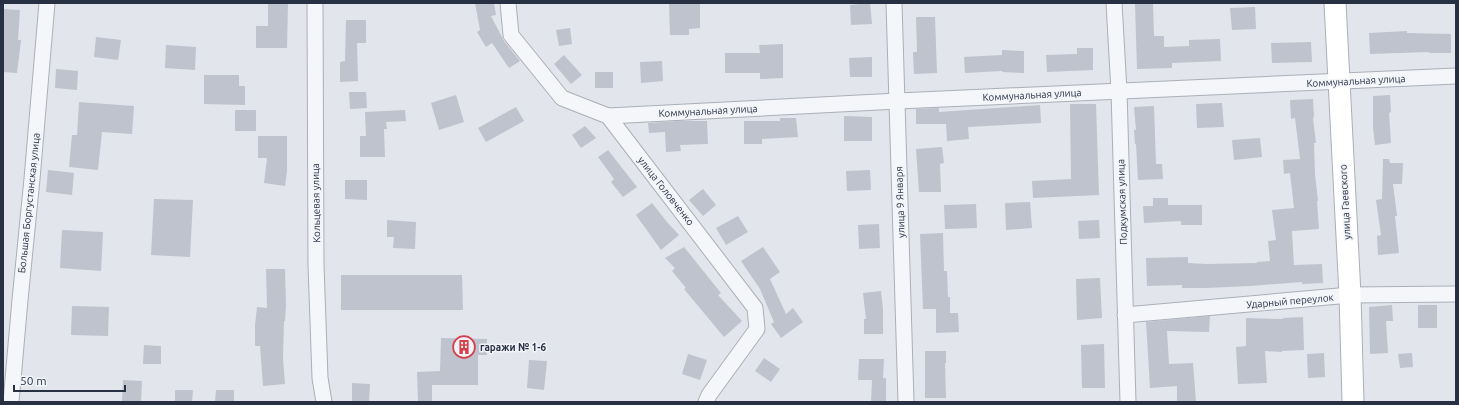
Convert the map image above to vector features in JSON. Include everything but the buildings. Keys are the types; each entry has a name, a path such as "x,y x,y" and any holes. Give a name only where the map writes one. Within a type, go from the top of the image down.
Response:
{"main road":[{"name":"улица Гаевского","path":"1335,3 1350,295 1353,402"}],"street":[{"name":"Большая Боргустанская улица","path":"12,402 47,3"},
{"name":"Кольцевая улица","path":"315,3 316,265 320,378 324,402"},
{"path":"508,3 511,35 562,98 608,116"},
{"name":"улица 9 Января","path":"894,3 906,402"},
{"name":"Подкумская улица","path":"1114,3 1128,402"},
{"name":"Коммунальная улица","path":"608,116 898,101 1456,76"},
{"name":"улица Головченко","path":"608,116 755,308 757,329 709,395 706,402"},
{"name":"Ударный переулок","path":"1125,316 1350,295 1456,294"}],"place":[{"name":"гаражи № 1-6","path":"464,347"}]}
